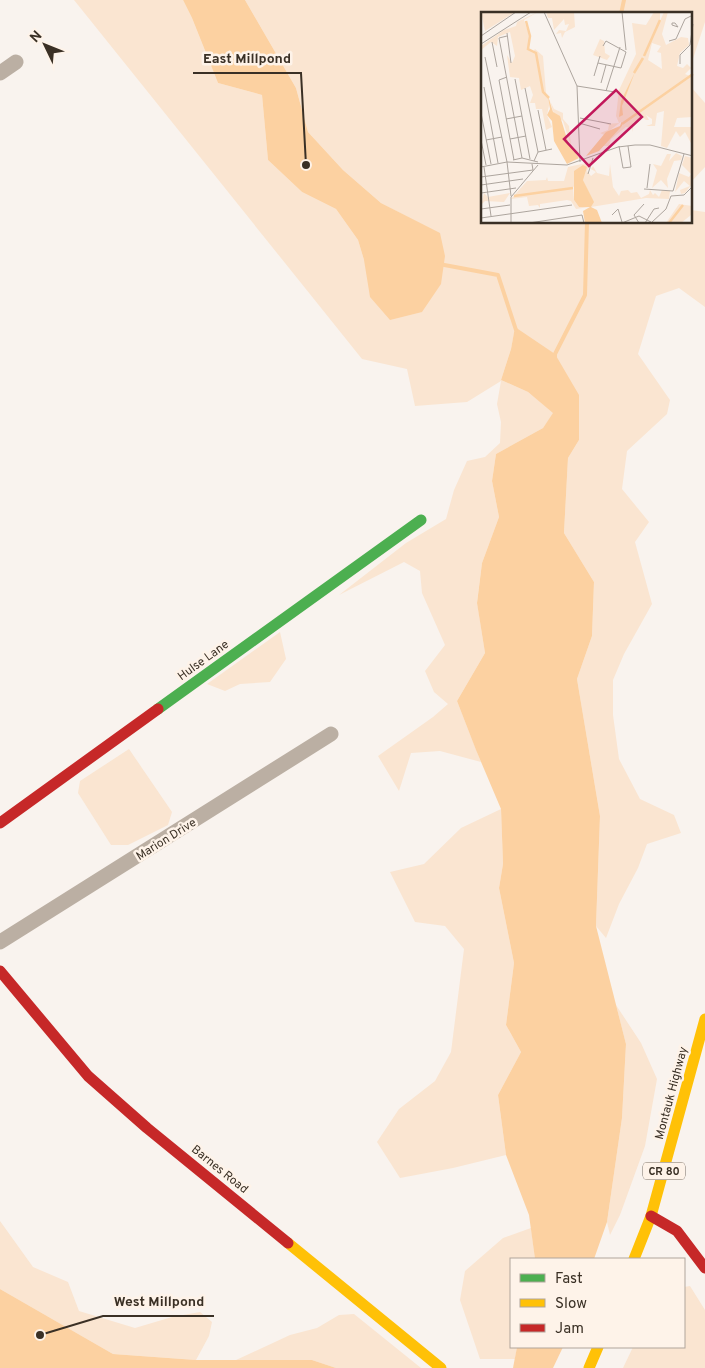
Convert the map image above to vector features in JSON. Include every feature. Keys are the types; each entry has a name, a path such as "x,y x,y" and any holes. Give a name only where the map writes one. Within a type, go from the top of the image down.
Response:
{"street":[{"path":"0,73 16,62"},
{"name":"Hulse Lane","path":"0,823 422,520"},
{"name":"Marion Drive","path":"0,942 332,734"},
{"name":"Barnes Road","path":"0,971 88,1076 147,1128 441,1368"},
{"name":"Montauk Highway","path":"634,1258 651,1216 705,1019"},
{"path":"651,1216 677,1231 705,1268"},
{"path":"589,1368 598,1348"}],"shaded area":[{"path":"74,0 183,0 218,83 262,95 268,160 302,192 336,209 358,240 364,260 440,234 381,203 343,170 308,132 296,88 245,0 705,0 705,22 692,62 692,12 481,12 481,224 692,224 692,210 705,212 705,307 679,288 656,296 638,354 670,400 667,414 627,451 622,489 649,522 635,542 652,604 624,654 613,680 613,715 619,759 640,799 674,815 681,833 647,844 638,868 619,904 606,938 596,926 600,816 577,679 592,636 594,582 564,533 568,458 579,440 515,328 511,349 501,380 528,392 554,413 543,428 496,454 492,481 499,517 482,563 477,602 485,653 457,701 481,762 440,751 411,753 399,791 378,756 448,704 434,692 425,671 445,645 422,593 420,571 404,562 339,595 406,543 446,519 454,490 467,461 485,457 500,443 501,422 497,404 501,381 467,402 415,406 407,369 362,359"},
{"path":"183,0 245,0 296,88 308,132 343,170 381,203 440,233 445,256 441,284 422,312 390,320 370,297 364,260 358,240 336,209 302,192 268,160 262,95 218,83"},
{"path":"692,88 705,103 705,167 692,181"},
{"path":"515,327 555,354 579,395 579,440 568,458 564,533 594,582 592,636 577,679 600,816 596,926 626,1044 622,1118 607,1222 594,1258 535,1258 529,1215 506,1155 498,1095 521,1052 506,1025 514,963 499,888 503,864 501,809 457,701 485,653 477,603 482,563 499,517 492,481 496,454 543,428 553,413 528,392 501,380 511,349"},
{"path":"280,632 286,659 270,682 240,684 225,691 207,684"},
{"path":"129,749 172,812 168,825 128,845 111,845 78,793 80,781"},
{"path":"501,809 503,864 499,888 514,963 506,1025 521,1052 498,1095 506,1155 400,1178 377,1142 399,1109 435,1081 451,1052 464,949 445,926 415,922 390,872 424,864 461,828"},
{"path":"616,1005 641,1043 657,1079 645,1146 620,1215 610,1235 607,1222 622,1118 626,1044"},
{"path":"0,1221 33,1267 68,1282 79,1311 135,1328 172,1317 200,1312 212,1322 209,1336 196,1360 113,1354 0,1289"},
{"path":"531,1228 535,1258 510,1258 510,1348 517,1348 515,1359 480,1359 460,1300 465,1271 503,1238"},
{"path":"690,1286 705,1310 705,1368 623,1368 633,1348 685,1348 685,1287"},
{"path":"0,1289 113,1354 196,1360 312,1360 336,1368 0,1368"},
{"path":"354,1314 421,1368 336,1368 312,1360 236,1360 290,1335 317,1328 339,1315"},
{"path":"517,1348 563,1348 553,1368 513,1368"}],"waterway":[{"path":"621,12 624,0"},
{"path":"555,358 555,354 585,295 587,224"},
{"path":"439,264 498,275 516,330"}],"traffic: fast":[{"path":"158,709 421,520"}],"traffic: slow":[{"path":"634,1258 651,1216 705,1019"},
{"path":"288,1243 441,1368"},
{"path":"589,1368 598,1348"}],"traffic: jam":[{"path":"0,823 158,709"},
{"path":"0,971 88,1076 147,1128 288,1243"},
{"path":"651,1216 677,1231 705,1268"}],"place":[{"name":"East Millpond","path":"306,165"},
{"name":"West Millpond","path":"40,1335"}]}
